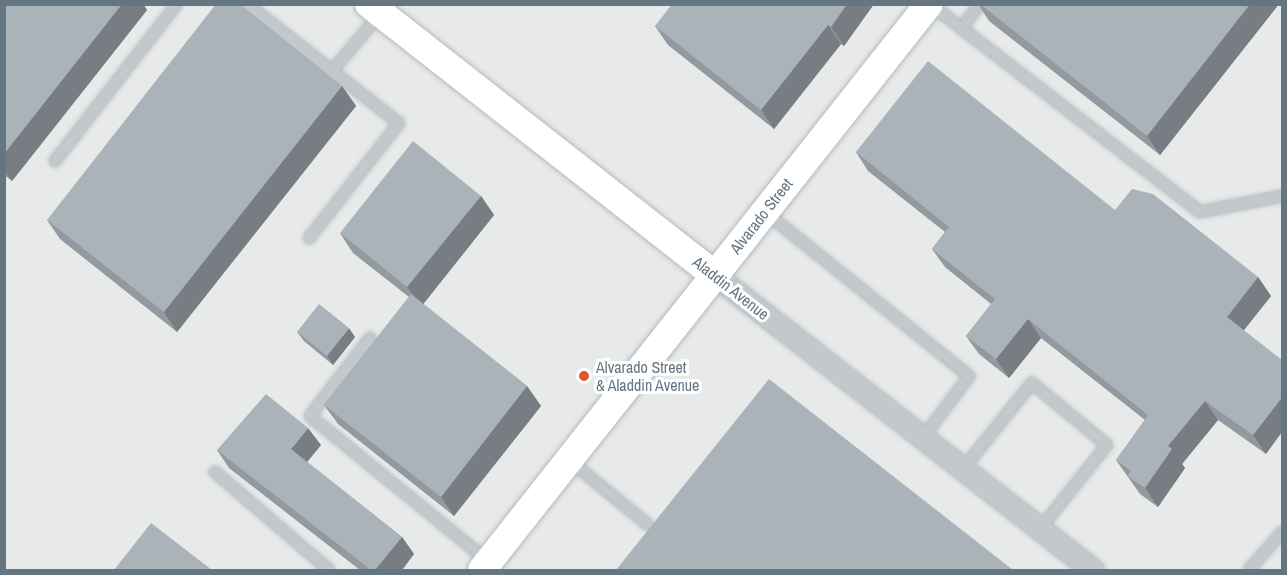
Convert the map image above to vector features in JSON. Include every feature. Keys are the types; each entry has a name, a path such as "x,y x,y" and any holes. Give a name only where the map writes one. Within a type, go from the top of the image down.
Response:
{"street":[{"name":"Alvarado Street","path":"486,566 930,4"},
{"name":"Aladdin Avenue","path":"374,9 1093,570"}],"lane":[{"path":"55,161 177,4"},
{"path":"247,4 399,123 309,238"},
{"path":"930,4 1200,212 1282,196"},
{"path":"961,29 980,4"},
{"path":"333,70 374,9"},
{"path":"764,212 969,376 923,438"},
{"path":"370,338 310,416 486,566"},
{"path":"963,469 1032,383 1107,445 1040,529"},
{"path":"569,460 648,525"},
{"path":"215,472 329,570"},
{"path":"1249,570 1282,532"}],"shaded area":[{"path":"5,5 1282,5 1282,570 5,570"}],"building":[{"path":"4,4 122,4 4,154"},
{"path":"216,4 240,4 342,86 164,312 47,220"},
{"path":"672,4 847,4 831,27 828,25 761,110 655,26"},
{"path":"980,4 1250,4 1147,136"},
{"path":"928,61 1115,210 1132,189 1153,194 1258,277 1227,317 1282,360 1282,397 1253,435 1205,401 1168,446 1172,449 1145,488 1127,476 1131,471 1116,460 1148,415 1028,319 996,359 966,336 995,299 932,249 949,227 856,152"},
{"path":"413,141 481,196 407,287 340,233"},
{"path":"411,294 527,386 441,497 324,405"},
{"path":"319,304 349,328 327,356 297,332"},
{"path":"769,379 1013,570 616,570"},
{"path":"266,394 308,428 291,449 402,537 375,570 371,570 217,450"},
{"path":"151,523 212,570 114,570"}],"place":[{"name":"Alvarado Street & Aladdin Avenue","path":"584,376"}]}
